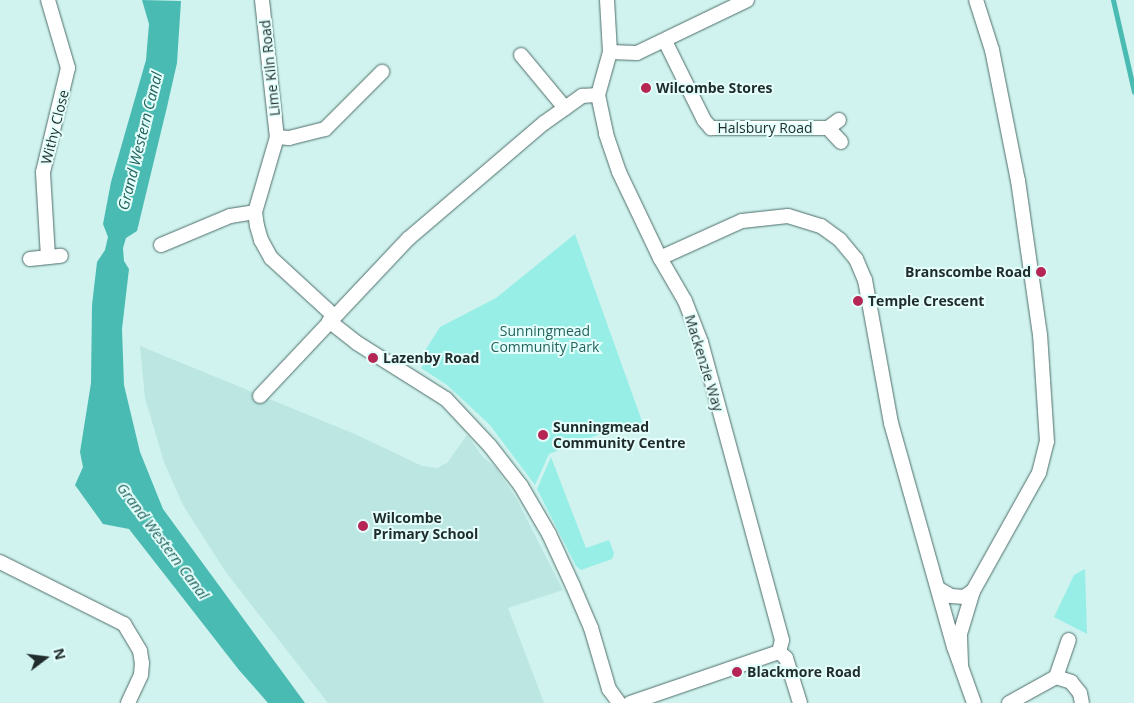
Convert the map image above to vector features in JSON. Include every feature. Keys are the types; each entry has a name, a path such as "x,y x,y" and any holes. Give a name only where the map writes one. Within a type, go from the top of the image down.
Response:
{"street":[{"name":"Withy Close","path":"30,259 54,257 43,172 68,68 48,0"},
{"name":"Lime Kiln Road","path":"262,0 276,137 255,212 260,240 271,258 331,319"},
{"name":"Mackenzie Way","path":"607,0 610,52 598,94 600,110 619,172 660,258 685,301 701,342 782,640 780,652 786,658 800,703"},
{"path":"610,52 637,53 747,0"},
{"path":"961,664 960,634 973,591 1040,473 1047,442 1040,335 1019,189 992,50 976,0"},
{"name":"Halsbury Road","path":"665,40 704,120 711,128 833,124 841,142"},
{"path":"520,55 565,108"},
{"path":"276,137 289,138 325,129 382,72"},
{"path":"260,396 408,239 565,108 582,96 598,94"},
{"path":"161,245 230,216 255,212"},
{"path":"660,258 712,232 765,217 807,220 840,240 856,259 865,280 891,423 974,703"},
{"path":"331,319 357,343 446,399 485,440 521,486 549,534 573,586 591,628 609,689 619,703"},
{"path":"0,562 124,624 140,651 142,663 141,675 128,703"},
{"path":"939,589 951,596 964,597 973,591"},
{"path":"1009,703 1056,677 1069,640"},
{"path":"636,702 780,652"},
{"path":"1056,677 1070,682 1080,693 1082,703"}],"shaded area":[{"name":"Wilcombe Primary School","path":"140,346 357,435 422,466 437,468 447,463 467,435 483,457 496,468 516,498 563,590 508,608 544,703 328,703 225,571 183,505 164,462 145,398"}],"green space":[{"name":"Sunningmead Community Park","path":"575,234 643,424 634,427 631,423 615,428 549,454 535,485 490,425 447,385 421,368 426,361 421,357 440,327 496,298"},
{"path":"551,457 586,548 609,540 614,553 612,559 581,570 576,566 537,489"},
{"path":"1085,569 1087,634 1054,617 1074,575"}],"water":[{"name":"Grand Western Canal","path":"142,0 181,1 177,63 167,107 137,231 126,238 123,248 124,261 129,269 122,329 124,385 140,452 163,509 305,703 268,703 239,670 129,529 103,524 75,485 83,467 80,452 91,383 92,305 97,262 105,250 108,237 103,224 111,182 146,60 149,24"}],"waterway":[{"path":"1113,0 1134,92"}],"place":[{"name":"Wilcombe Stores","path":"646,88"},
{"name":"Branscombe Road","path":"1041,272"},
{"name":"Temple Crescent","path":"858,301"},
{"name":"Lazenby Road","path":"373,358"},
{"name":"Sunningmead Community Centre","path":"543,435"},
{"name":"Wilcombe Primary School","path":"363,526"},
{"name":"Blackmore Road","path":"737,672"}]}
